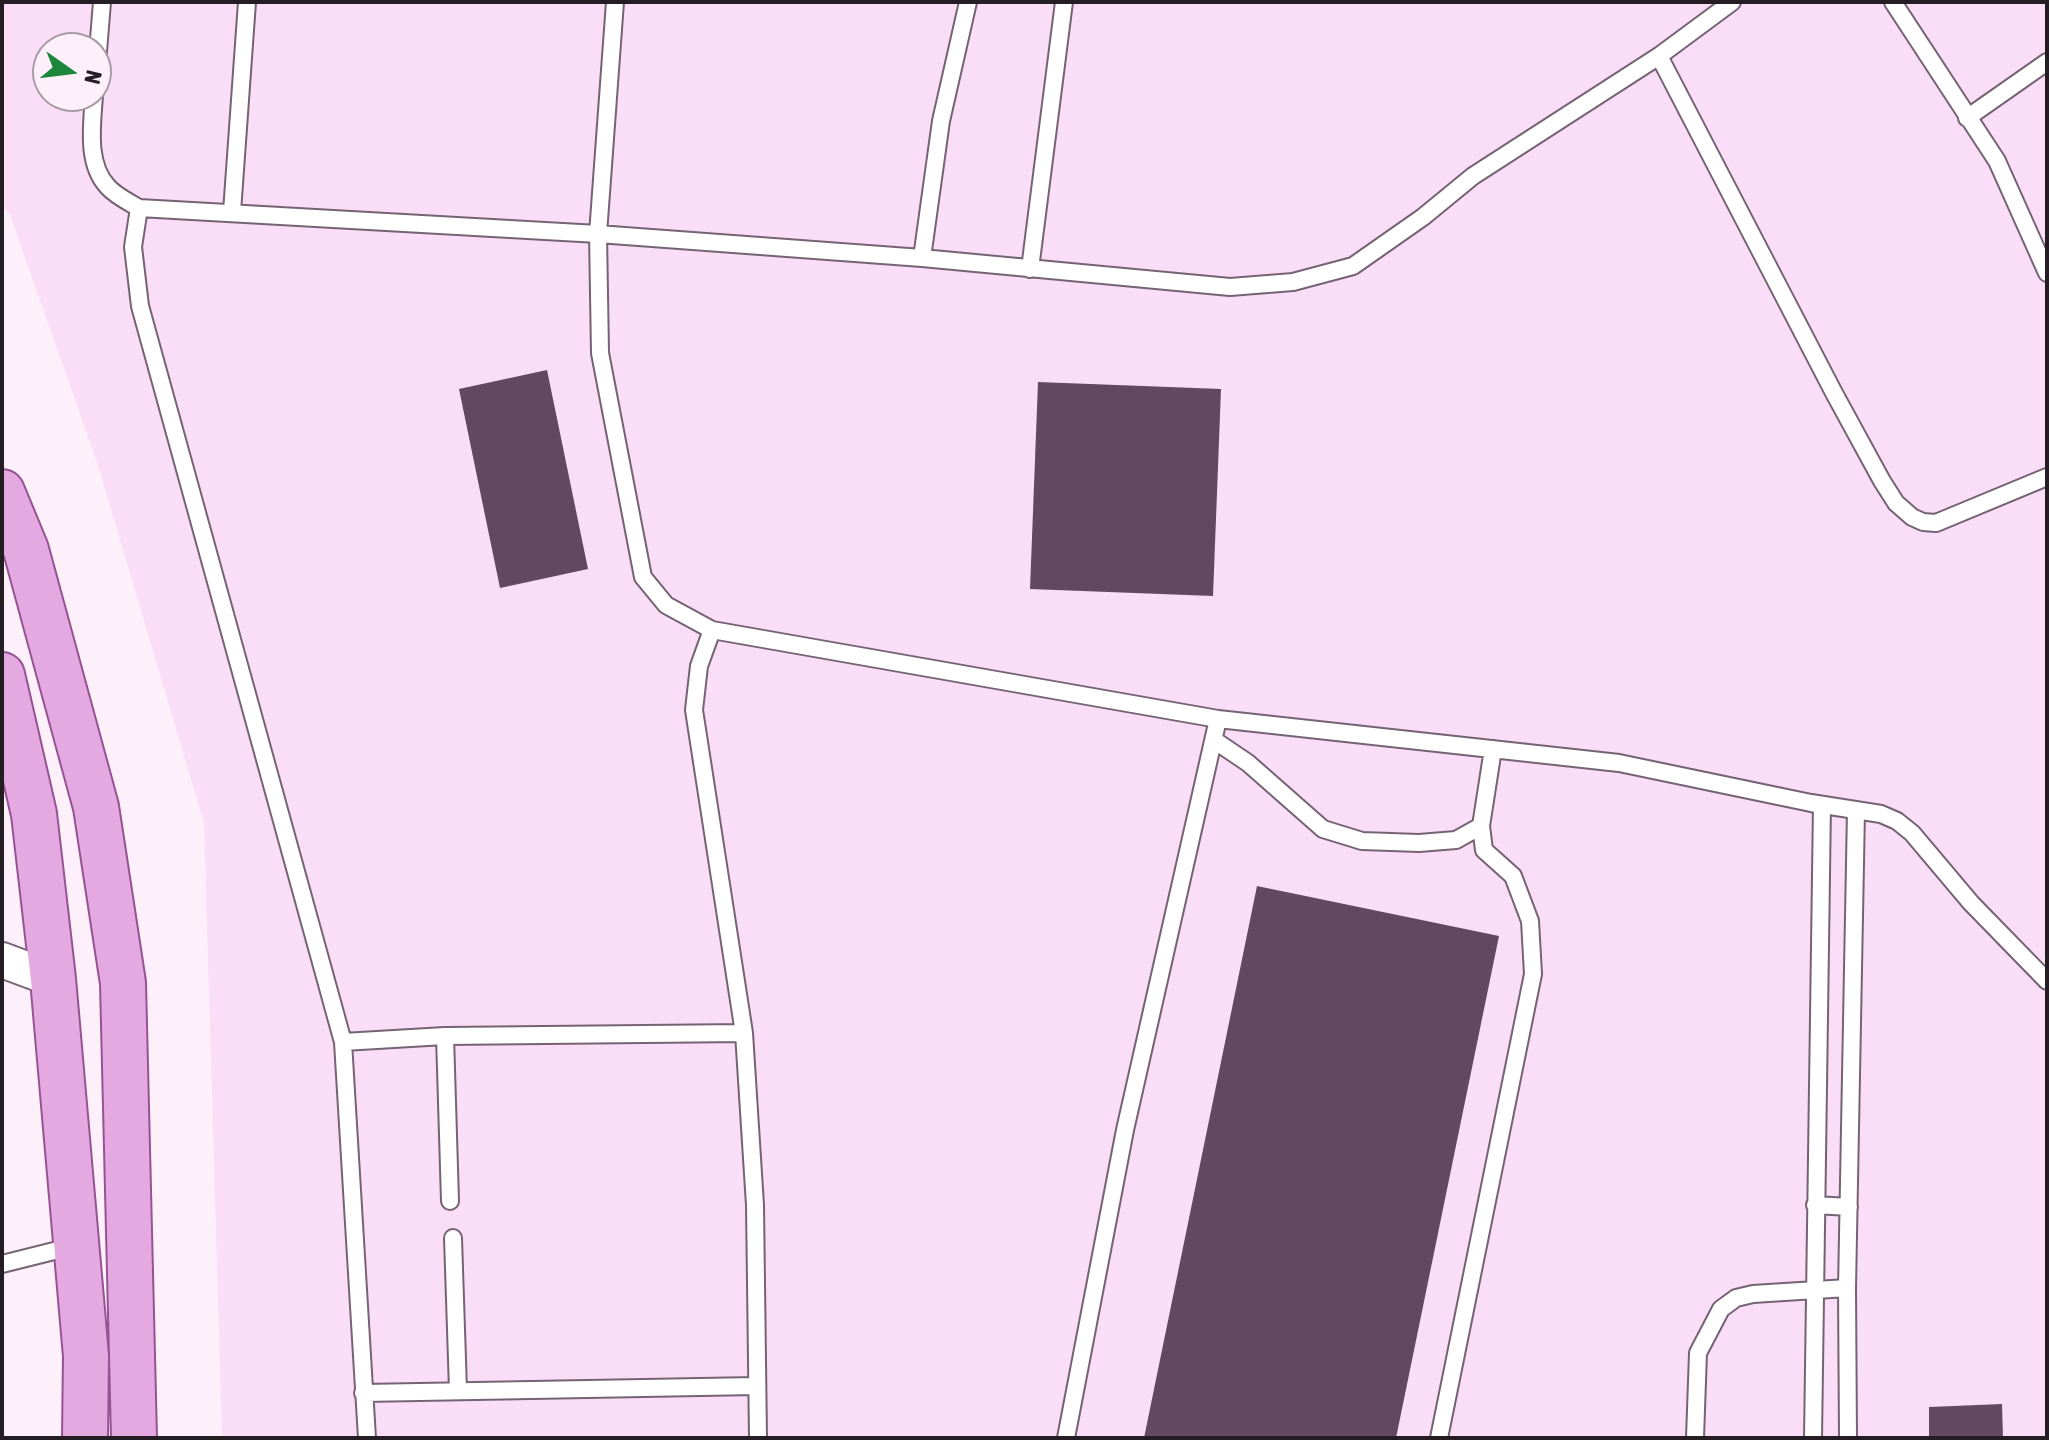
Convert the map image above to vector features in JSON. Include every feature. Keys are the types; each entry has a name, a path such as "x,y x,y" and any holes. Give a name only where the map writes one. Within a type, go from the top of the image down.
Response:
{"main road":[{"path":"2,492 26,550 96,807 123,983 134,1438"},
{"path":"2,675 34,814 53,979 86,1356 85,1438"}],"street":[{"path":"2,960 53,979"}],"lane":[{"path":"100,32 102,2"},
{"path":"232,212 247,2"},
{"path":"615,2 598,234 600,353 643,577 666,605 712,630 1218,719 1619,763 1822,805 1881,814 1912,833 1971,903 2047,981"},
{"path":"922,258 941,121 968,2"},
{"path":"1030,269 1064,2"},
{"path":"94,112 93,153 101,179 110,190 139,208 598,234 922,258 1230,287 1293,282 1353,266 1423,217 1473,176 1659,56 1732,2"},
{"path":"1893,2 1997,161 2047,273"},
{"path":"1659,56 1834,393 1896,503 1912,517 1936,523 2047,477"},
{"path":"1967,118 2047,62"},
{"path":"139,208 133,247 140,306 343,1042 367,1438"},
{"path":"712,630 699,666 694,710 744,1033 755,1205 758,1438"},
{"path":"1066,1438 1125,1130 1218,719"},
{"path":"1214,740 1248,763 1323,829 1362,841 1419,843 1456,840 1481,826"},
{"path":"1439,1438 1533,974 1530,921 1513,876 1484,850 1481,826 1493,749"},
{"path":"1813,1438 1822,805"},
{"path":"1848,1438 1847,1288 1856,810"},
{"path":"343,1042 445,1036 744,1033"},
{"path":"445,1036 450,1201"},
{"path":"1815,1205 1849,1207"},
{"path":"453,1238 458,1390"},
{"path":"2,1264 76,1246"},
{"path":"1695,1438 1698,1353 1721,1309 1736,1298 1753,1294 1847,1288"},
{"path":"363,1393 756,1386"}],"shaded area":[{"path":"2,2 2047,2 2047,1438 222,1438 204,823 97,462 10,215 2,204"}],"building":[{"path":"547,370 588,569 500,588 459,389"},
{"path":"1038,382 1221,389 1213,596 1030,589"},
{"path":"1257,886 1499,936 1396,1438 1144,1438"},
{"path":"2002,1404 2003,1438 1929,1438 1929,1407"}]}
